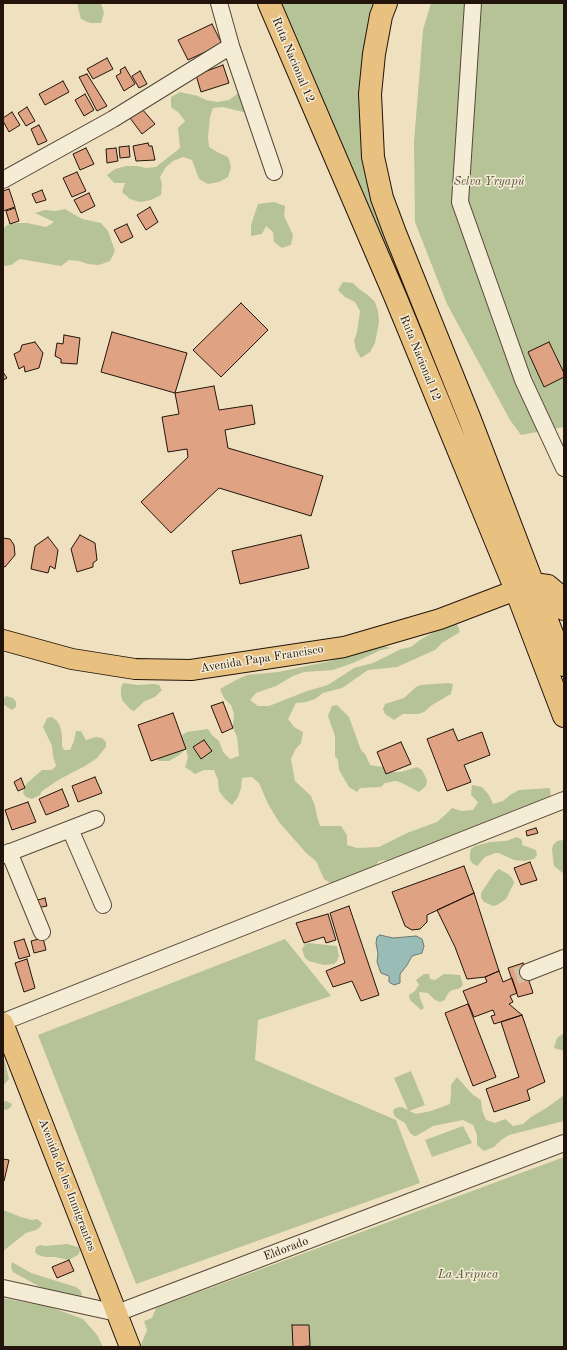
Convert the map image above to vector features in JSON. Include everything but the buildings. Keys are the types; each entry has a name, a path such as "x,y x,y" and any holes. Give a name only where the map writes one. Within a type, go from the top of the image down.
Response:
{"highway":[{"name":"Ruta Nacional 12","path":"269,3 395,296 524,587 564,665"},
{"name":"Ruta Nacional 12","path":"386,3 381,16 374,54 370,94 373,157 382,198 469,417 564,716"},
{"path":"524,587 548,586 555,592 564,609"}],"main road":[{"name":"Avenida Papa Francisco","path":"3,640 72,659 135,668 191,670 344,647 440,618 524,587"},
{"name":"Avenida de los Inmigrantes","path":"3,1022 130,1347"}],"street":[{"path":"219,3 274,172"},
{"path":"473,3 460,202 523,380 564,468"},
{"path":"3,180 113,119 232,46"},
{"path":"3,1022 564,800"},
{"path":"42,932 6,854 96,819"},
{"path":"70,829 103,905"},
{"path":"528,972 564,958"},
{"name":"Eldorado","path":"117,1313 564,1143"},
{"path":"3,1288 117,1313"}],"green space":[{"path":"77,3 101,3 104,13 101,23 90,23 81,19"},
{"path":"279,3 379,3 365,150 520,569"},
{"name":"Selva Yryapú","path":"431,3 564,3 564,427 521,435 510,420 447,304 415,222 414,142 423,30"},
{"path":"248,91 253,107 243,112 223,107 213,108 210,117 208,137 209,147 228,157 231,167 228,177 219,182 208,184 199,179 192,160 183,157 173,161 166,167 160,177 162,184 161,195 151,200 140,202 130,199 122,192 125,183 114,183 107,175 115,169 126,166 146,168 156,167 180,148 178,128 185,121 179,113 171,107 171,97 180,92 217,102 229,100 237,94"},
{"path":"274,202 285,206 284,216 293,235 291,245 282,248 274,242 273,232 266,226 262,234 251,236 251,225 258,204"},
{"path":"65,209 82,219 101,223 108,231 115,251 110,261 99,265 69,260 61,266 20,259 11,265 3,266 3,229 7,225 27,223 46,227 54,222 35,213 45,210 55,211"},
{"path":"343,282 353,283 368,295 375,302 378,311 379,322 375,343 370,352 361,358 356,350 354,341 360,311 355,302 345,297 338,290"},
{"path":"457,623 460,632 442,643 435,650 397,667 368,670 342,688 323,693 315,699 306,702 296,703 288,719 294,727 303,732 301,743 295,750 291,759 295,781 311,796 320,826 341,826 347,835 347,845 357,848 379,847 407,833 437,822 452,808 462,811 473,810 478,802 471,795 472,785 482,787 489,795 493,804 503,801 519,790 550,788 551,799 408,853 388,860 379,861 373,869 332,884 324,879 316,861 307,854 279,822 268,804 259,783 252,777 242,778 238,797 232,805 219,791 218,780 214,770 204,770 195,774 185,767 188,758 186,749 169,761 159,761 152,754 187,732 208,729 219,741 223,752 230,759 239,756 237,737 233,728 234,714 231,705 224,698 220,689 247,675 278,672 331,661 349,652 380,645 391,648 381,650 353,663 333,670 304,672 293,676 276,686 256,693 250,700 258,706 269,706 307,691 328,685 354,668 373,663 401,649 411,647 446,625"},
{"path":"123,683 137,685 154,684 159,685 162,690 155,697 145,701 134,711 130,709 122,700 121,688"},
{"path":"453,684 451,694 432,705 424,712 418,714 403,714 394,720 385,714 383,709 385,704 404,698 416,687 421,685"},
{"path":"6,696 13,698 16,702 16,707 12,710 4,705 3,699"},
{"path":"337,705 349,717 361,750 365,754 370,765 382,767 391,772 401,772 417,767 422,770 427,780 426,786 419,792 395,781 385,783 381,787 360,788 357,792 349,787 339,770 338,760 335,756 335,736 328,716 332,706"},
{"path":"52,717 60,726 62,746 64,750 70,750 76,731 81,731 86,740 96,737 102,738 106,742 106,747 97,758 60,779 42,791 40,795 32,799 26,797 23,793 26,784 42,770 52,770 56,766 52,746 43,727 47,718"},
{"path":"517,837 522,840 522,845 536,850 537,855 534,859 524,861 514,860 499,853 495,853 485,857 478,866 473,864 470,860 471,849 475,846 490,842 506,841"},
{"path":"563,840 564,874 554,866 552,850 553,845 557,841"},
{"path":"499,869 508,874 514,883 506,899 493,906 484,902 481,898 481,893 495,872"},
{"path":"285,939 331,996 258,1020 255,1060 396,1120 420,1183 136,1284 38,1035"},
{"path":"309,943 337,946 339,956 337,961 334,964 324,965 309,961 305,958 302,949 305,944"},
{"path":"424,974 429,974 430,979 435,980 444,974 460,975 463,985 460,988 450,991 445,1000 440,1002 435,1000 428,993 419,992 424,1008 421,1010 410,1000 409,995 414,992 419,985 416,980"},
{"path":"564,1033 564,1051 554,1048 557,1038"},
{"path":"3,1054 9,1079 3,1086"},
{"path":"411,1071 425,1105 409,1111 416,1114 431,1111 450,1104 451,1085 457,1077 472,1094 481,1100 482,1110 486,1120 495,1123 505,1119 513,1126 523,1124 564,1095 564,1121 509,1135 494,1147 484,1151 477,1145 477,1135 473,1125 463,1120 433,1126 414,1136 410,1133 405,1123 395,1117 393,1112 394,1109 399,1107 408,1110 394,1078"},
{"path":"6,1101 12,1104 10,1108 6,1110 3,1109 3,1102"},
{"path":"463,1126 472,1143 432,1157 425,1140"},
{"name":"La Aripuca","path":"564,1157 564,1347 140,1347 147,1330 144,1321 152,1318 156,1308"},
{"path":"3,1210 32,1220 37,1219 42,1223 36,1230 26,1233 3,1251"},
{"path":"67,1244 78,1247 80,1251 78,1255 69,1260 55,1257 45,1257 38,1255 35,1252 36,1247 40,1245"},
{"path":"12,1262 31,1273 76,1287 81,1291 82,1296 78,1300 53,1294 13,1272 11,1267"},
{"path":"3,1298 53,1308 83,1319 97,1335 103,1347 3,1347"}],"water":[{"path":"380,935 393,938 416,936 422,939 424,946 422,953 412,956 400,974 400,983 394,985 389,982 389,976 381,973 377,962 378,954 376,943 377,937"}],"tunnel":[{"path":"516,976 528,972"}]}
